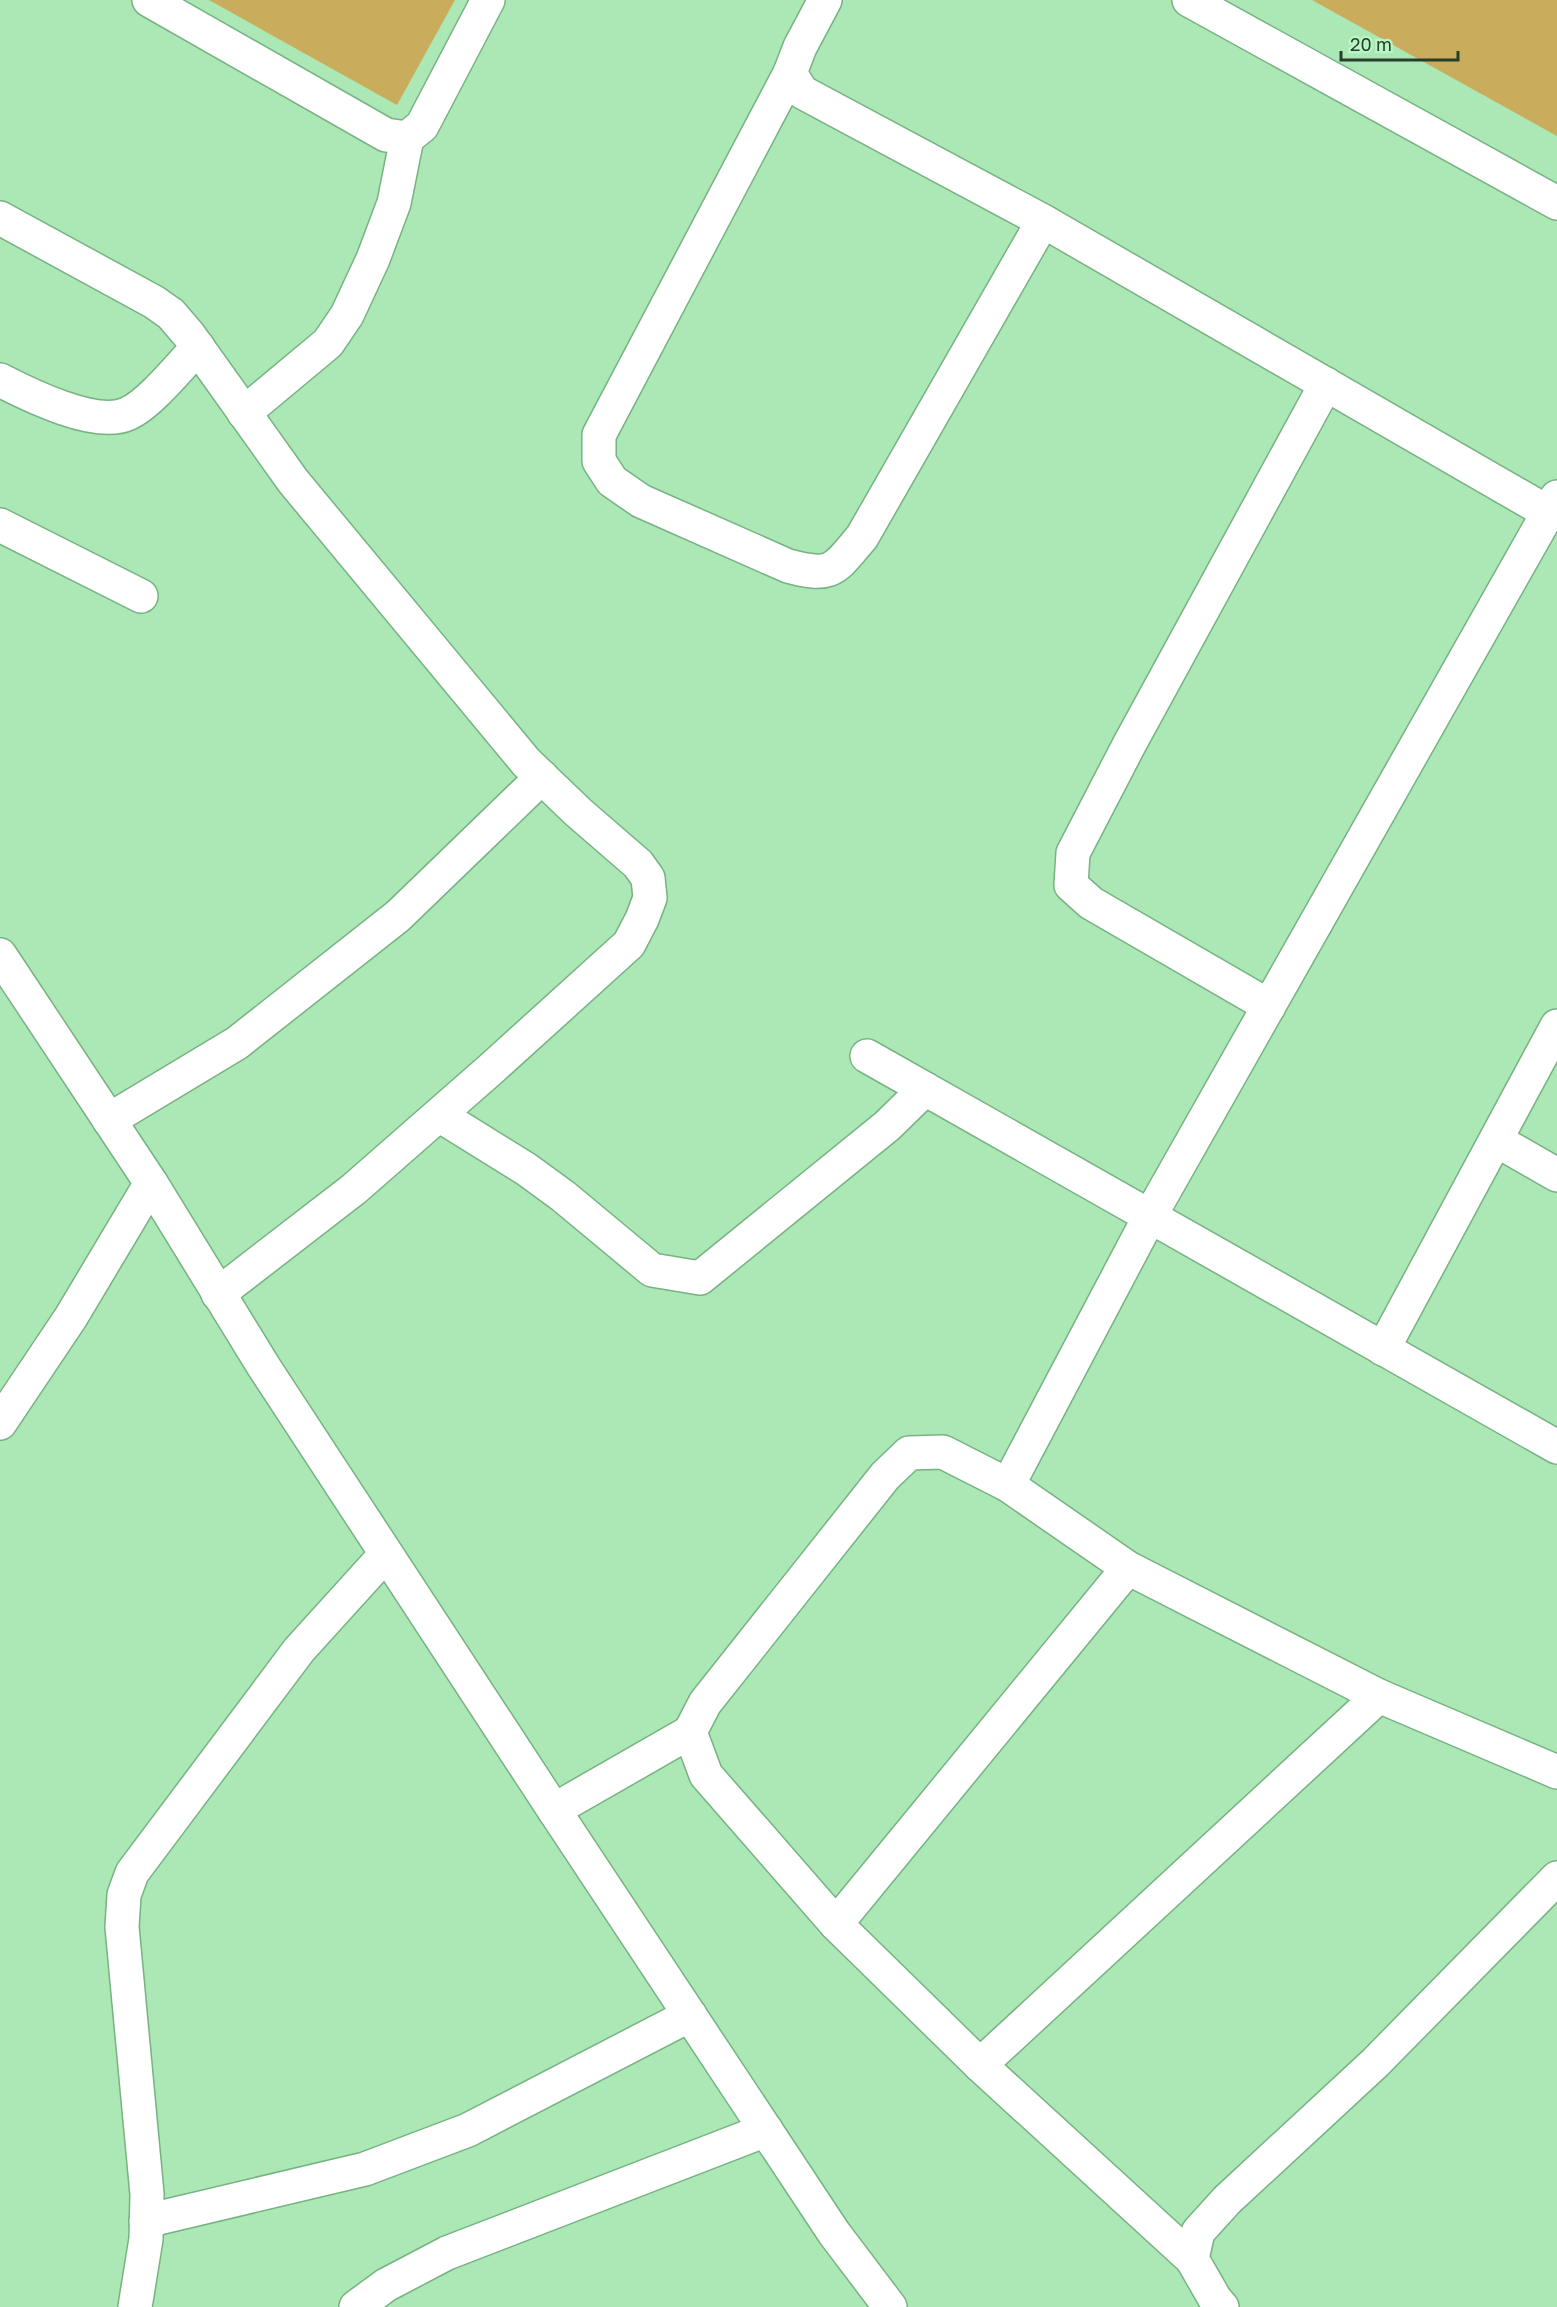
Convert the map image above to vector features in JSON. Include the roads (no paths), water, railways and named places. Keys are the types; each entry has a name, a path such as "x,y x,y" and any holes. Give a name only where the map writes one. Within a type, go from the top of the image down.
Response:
{"street":[{"path":"149,0 386,135 407,138"},
{"path":"244,412 328,344 347,315 373,260 394,203 407,138 422,126 488,0"},
{"path":"1189,0 1557,203"},
{"path":"816,3 790,73 599,435 599,462 612,481 641,501 788,567 812,573 835,568 862,537 1043,221"},
{"path":"790,73 802,92 1043,221 1326,384 1553,505 1150,1216 1008,1485"},
{"path":"0,218 154,302 171,314 198,347 293,481 526,762 639,864 648,878 650,898 629,945 354,1189 218,1294"},
{"path":"0,380 76,413 107,417 127,414 147,400 198,347"},
{"path":"1269,1006 1091,903 1071,885 1073,853 1326,384"},
{"path":"0,525 141,596"},
{"path":"109,1120 237,1042 398,916 542,777"},
{"path":"0,955 151,1183 218,1294 386,1554 834,2233 890,2307"},
{"path":"1383,1349 1557,1026"},
{"path":"867,1056 1557,1447"},
{"path":"439,1114 526,1169 563,1196 652,1270 700,1278 887,1126 925,1089"},
{"path":"1496,1140 1557,1175"},
{"path":"0,1423 70,1317 151,1183"},
{"path":"555,1810 690,1732 705,1703 726,1676 885,1476 909,1453 943,1452 1008,1485 1128,1568 1380,1696 1557,1772"},
{"path":"135,2307 146,2239 147,2194 122,1927 124,1895 132,1873 299,1650 386,1554"},
{"path":"836,1924 1128,1568"},
{"path":"980,2065 1380,1696"},
{"path":"690,1732 706,1775 836,1924 980,2065 1192,2259 1222,2307"},
{"path":"1192,2259 1198,2232 1227,2200 1375,2063 1557,1878"},
{"path":"146,2220 375,2165 468,2130 690,2015"},
{"path":"356,2307 386,2285 447,2253 766,2130"}]}
